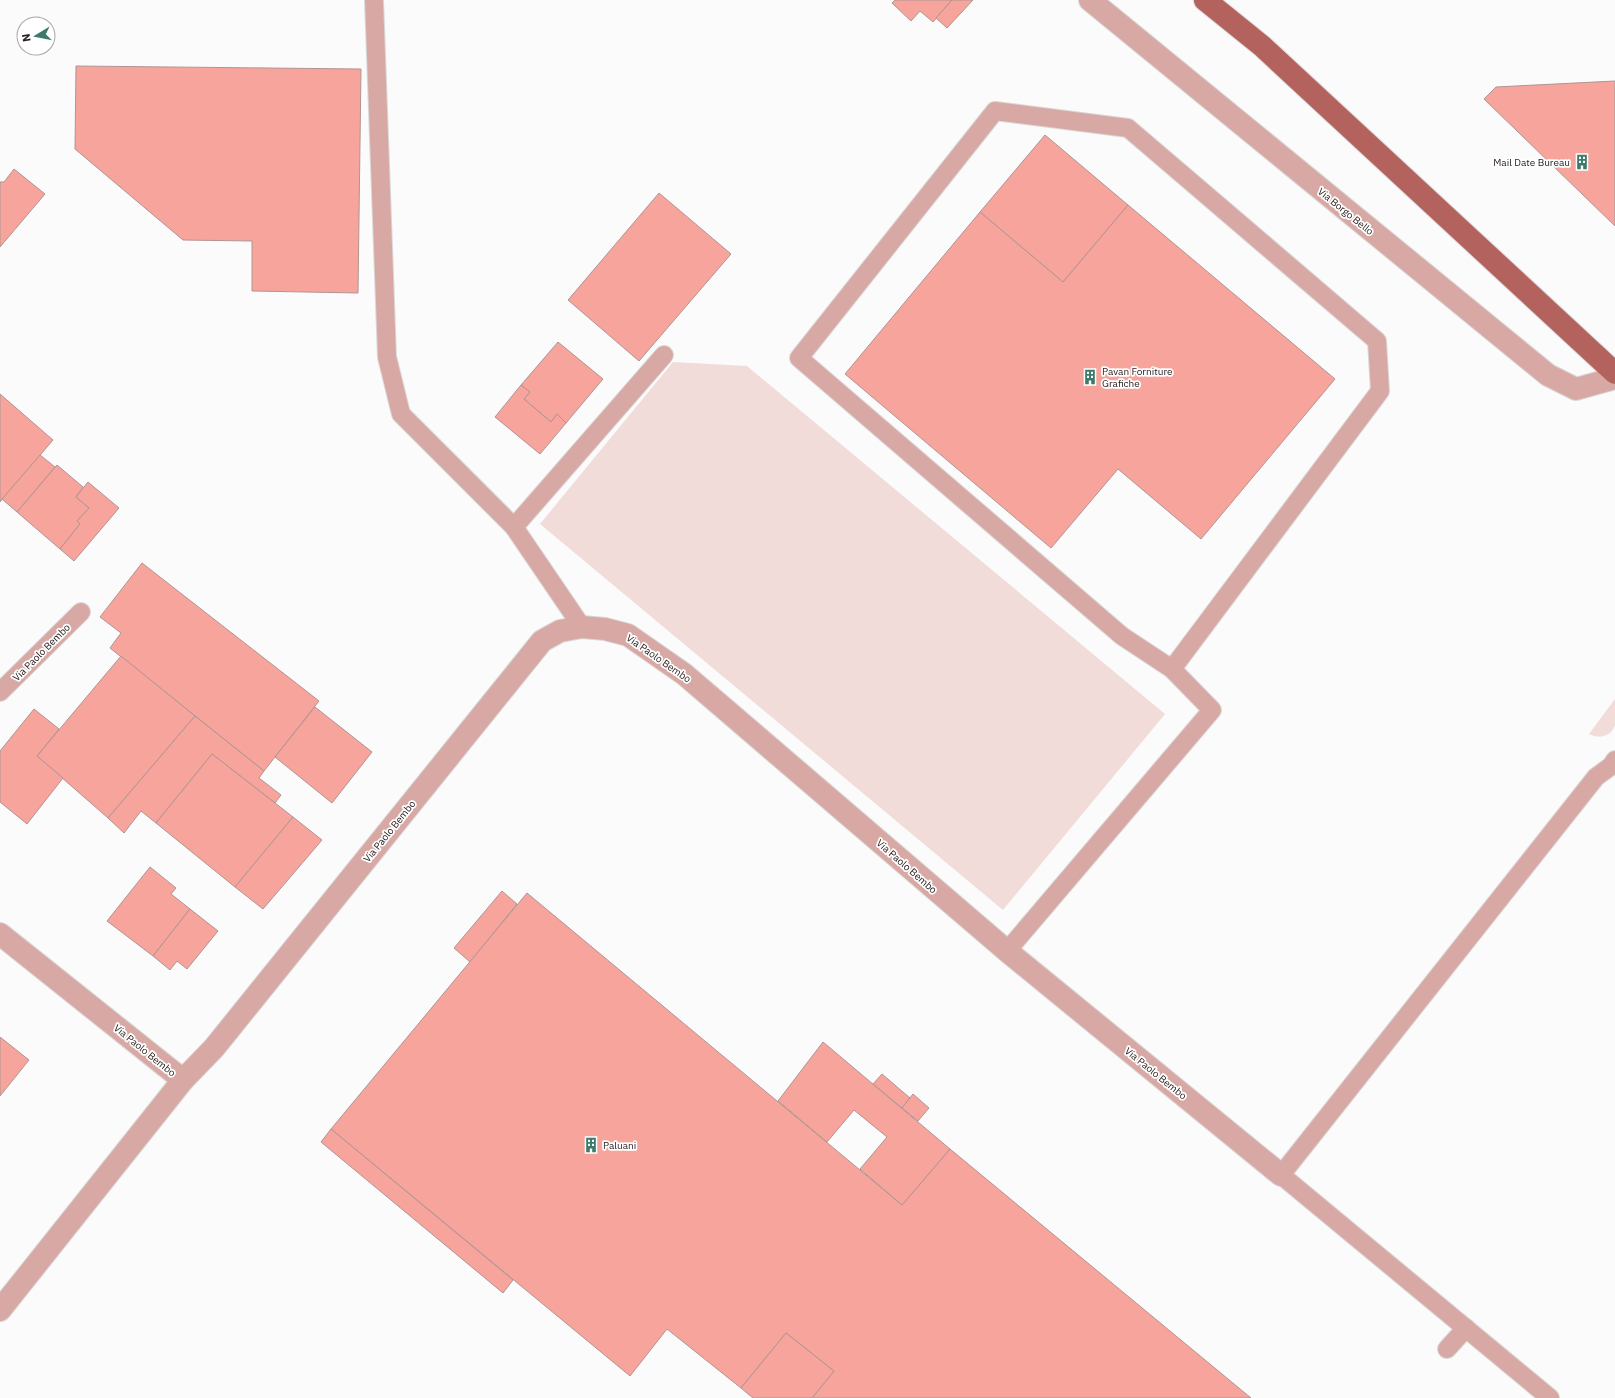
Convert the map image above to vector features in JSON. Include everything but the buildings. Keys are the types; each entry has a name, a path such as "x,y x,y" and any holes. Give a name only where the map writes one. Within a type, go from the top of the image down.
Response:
{"main road":[{"path":"1205,0 1262,46 1615,373"}],"street":[{"name":"Via Borgo Bello","path":"1090,0 1548,375 1576,389 1615,378"},
{"name":"Via Paolo Bembo","path":"0,934 183,1080 214,1048 542,641 560,631 582,628 605,628 628,635 684,674 1007,952 1281,1175"},
{"path":"0,1310 183,1080"}],"lane":[{"path":"374,0 388,357 401,414 514,527 582,628"},
{"path":"1007,952 1212,710 1172,669 1122,636 799,358 995,111 1128,128 1377,341 1380,391 1172,669"},
{"path":"514,527 664,355"},
{"name":"Via Paolo Bembo","path":"0,692 81,612"},
{"path":"1550,1398 1281,1175 1596,777 1611,766 1615,760"},
{"path":"1447,1349 1466,1328"}],"shaded area":[{"path":"673,362 747,366 1165,714 1003,910 540,524"},
{"path":"1615,699 1615,725 1611,732 1601,737 1589,734"}],"place":[{"name":"Mail Date Bureau","path":"1582,162"},
{"name":"Pavan Forniture Grafiche","path":"1090,377"},
{"name":"Paluani","path":"591,1145"}]}
